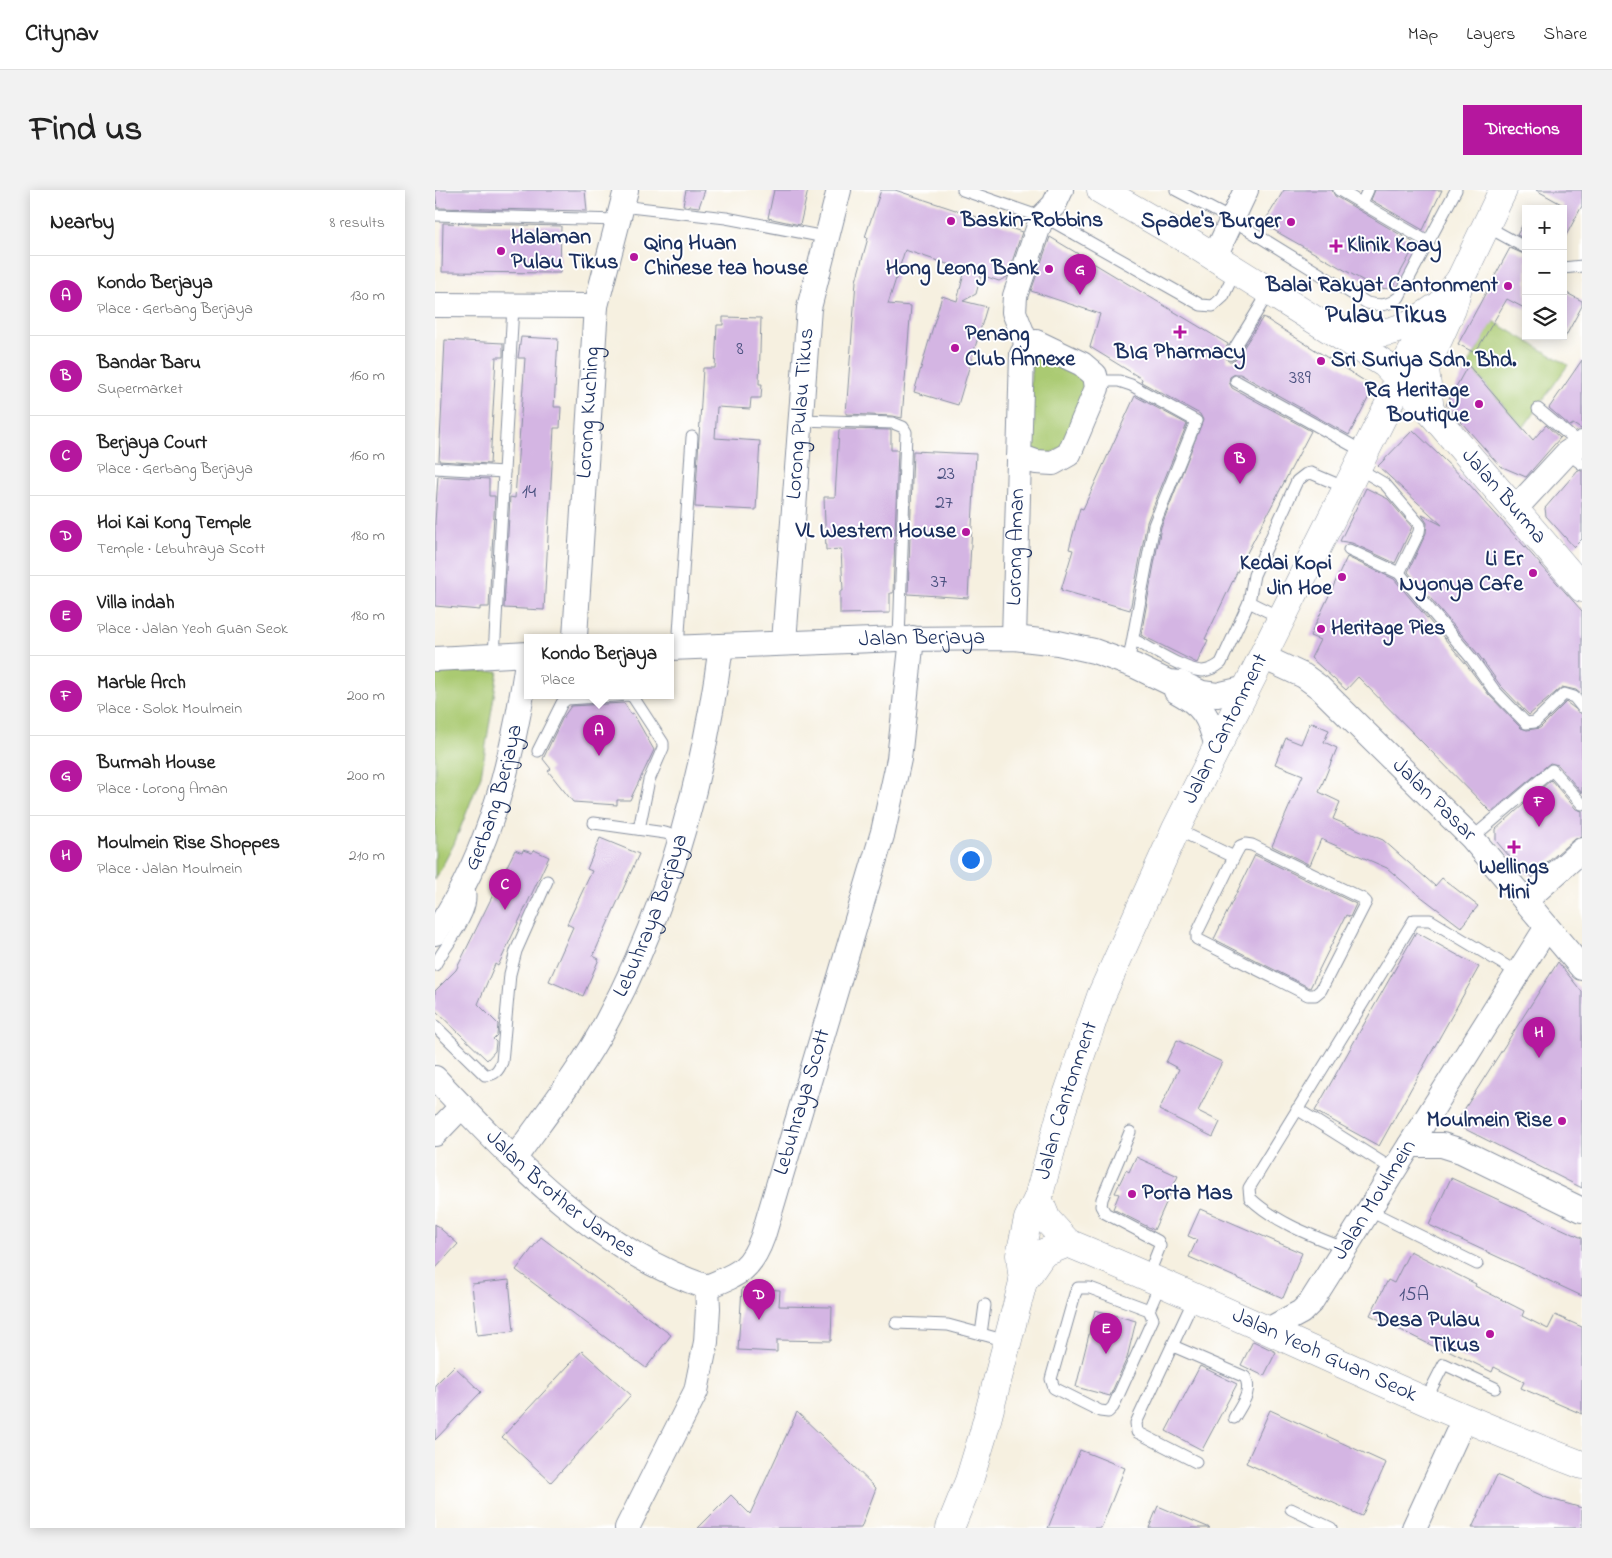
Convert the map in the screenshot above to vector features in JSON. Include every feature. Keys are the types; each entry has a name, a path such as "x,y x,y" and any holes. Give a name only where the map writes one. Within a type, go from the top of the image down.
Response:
{"main road":[{"name":"Jalan Burma","path":"1101,190 1331,329 1385,364 1430,411 1582,588"},
{"name":"Jalan Cantonment","path":"1430,411 1425,369 1452,309 1460,280 1503,190"},
{"name":"Jalan Cantonment","path":"1023,1282 1020,1256 1028,1219 1038,1198 1062,1110 1101,996 1176,829 1388,406 1399,377 1439,304 1460,280"},
{"path":"1331,329 1375,334 1394,331 1416,321 1439,304"},
{"name":"Jalan Cantonment","path":"957,1526 1023,1282 1043,1253 1068,1243 1047,1220 1038,1198"},
{"name":"Jalan Yeoh Guan Seok","path":"1068,1243 1155,1279 1464,1419 1582,1465"}],"street":[{"name":"Lorong Pulau Tikus","path":"784,642 810,302 825,237 839,190"},
{"path":"1061,190 1054,205 1042,217 1015,296 1014,312 1027,346 1036,342 1081,364 1095,375 1096,381"},
{"path":"1224,264 1231,218 1246,190"},
{"name":"Lorong Kuching","path":"575,634 596,306 622,205"},
{"path":"435,305 596,306"},
{"name":"Lorong Aman","path":"1014,638 1022,354 1027,346"},
{"name":"Lorong Aman","path":"1019,456 1036,462 1053,463 1069,454 1097,388 1096,381"},
{"path":"1515,509 1578,452"},
{"name":"Jalan Berjaya","path":"674,648 905,638 1014,638 1058,643 1094,651 1168,682 1181,683 1202,693 1217,695 1247,688"},
{"name":"Lebuhraya Scott","path":"707,1286 734,1276 756,1257 763,1236 883,832 899,759 905,638"},
{"name":"Lebuhraya Berjaya","path":"515,1159 588,1054 607,1022 645,939 681,838 697,778 714,702 721,646"},
{"path":"435,659 524,654"},
{"name":"Jalan Pasar","path":"1263,657 1304,676 1319,687 1471,838 1582,968"},
{"name":"Jalan Berjaya","path":"1168,682 1175,691 1195,701 1206,715 1217,747"},
{"name":"Gerbang Berjaya","path":"435,933 465,881 493,814 520,713 524,684"},
{"path":"1525,900 1582,850"},
{"name":"Jalan Moulmein","path":"1268,1330 1301,1312 1311,1302 1547,927"},
{"name":"Jalan Brother James","path":"435,1078 515,1159 572,1211 617,1242 681,1278 707,1286"},
{"path":"435,1134 461,1106"},
{"path":"1434,1106 1437,1129 1461,1151"},
{"path":"1410,1145 1442,1145 1461,1151 1582,1210"},
{"path":"627,1528 696,1391 706,1342 707,1286"},
{"path":"1414,1528 1464,1419"}],"lane":[{"path":"963,190 1042,217 1201,305 1213,306 1223,297 1224,264"},
{"path":"1176,190 1231,218 1367,303 1379,306 1391,304 1399,297 1456,190"},
{"path":"1339,190 1428,242"},
{"path":"1362,203 1368,190"},
{"path":"435,215 622,205 726,218 825,237"},
{"path":"1485,226 1522,246"},
{"path":"1567,268 1582,266"},
{"path":"1231,354 1269,292"},
{"path":"494,656 513,306"},
{"path":"1096,381 1119,381 1131,385 1196,422 1154,525 1134,640 1127,664"},
{"path":"1236,381 1355,469 1385,484 1420,525 1419,532 1399,574"},
{"path":"1538,409 1578,452"},
{"path":"801,420 893,423 903,427 906,432 905,638"},
{"path":"674,648 692,437"},
{"path":"435,468 504,472"},
{"path":"1134,640 1191,668 1203,671 1215,668 1221,663 1249,602 1253,575 1301,477 1306,474 1317,475 1355,469"},
{"path":"1349,550 1399,574 1472,659 1494,690 1526,723 1535,722 1564,694 1574,697 1582,707"},
{"path":"1249,602 1281,618"},
{"path":"538,751 562,703 566,699"},
{"path":"634,699 663,744 649,780 639,829"},
{"path":"1471,838 1552,770 1582,804"},
{"path":"594,823 639,829 681,838"},
{"path":"1176,829 1233,857"},
{"path":"1245,844 1252,845 1363,899 1365,902 1321,990 1315,995 1308,995 1197,939 1197,932 1233,857 1240,846 1245,844"},
{"path":"435,965 472,900 471,890 465,881"},
{"path":"435,1026 485,1075 492,1075 498,1071 502,1062 510,974 516,951 547,881"},
{"path":"1346,1248 1308,1234 1263,1210 1250,1198 1249,1188 1414,920 1430,920 1518,973"},
{"path":"1297,1109 1394,1170"},
{"path":"1130,1132 1101,1199 1101,1206 1105,1213 1158,1241 1160,1246 1149,1310 1153,1319 1113,1408 1108,1412 1100,1411 1054,1388 1051,1379 1078,1288 1090,1288 1149,1310"},
{"path":"1370,1210 1477,1264"},
{"path":"1195,1297 1136,1423 1137,1432 1196,1462"},
{"path":"981,1334 985,1305"},
{"path":"896,1323 948,1326 1007,1341"},
{"path":"1173,1346 1245,1377 1249,1385 1247,1393 1234,1418"},
{"path":"1425,1402 1444,1364 1495,1388"},
{"path":"1291,1509 1331,1528"}],"green space":[{"path":"1493,321 1522,338 1522,340 1525,340 1568,365 1523,428 1468,365"},
{"path":"1038,353 1044,354 1089,383 1065,446 1048,455 1027,447 1032,356"},
{"path":"498,671 481,776 454,844 435,880 435,673"}],"building":[{"path":"435,190 585,190 587,211 437,208"},
{"path":"686,190 705,190 699,207 683,205"},
{"path":"774,190 808,190 800,225 768,218"},
{"path":"881,190 895,190 1022,232 1007,277 999,281 981,275 976,294 963,301 987,307 958,405 914,392 942,296 957,301 965,270 905,250 888,304 911,306 902,418 846,414 856,281 868,238 865,237"},
{"path":"1284,190 1332,190 1335,196 1416,244 1392,288 1378,289 1263,224"},
{"path":"1375,190 1442,190 1423,230 1371,200"},
{"path":"1536,190 1582,190 1582,206 1567,234 1567,205 1563,205"},
{"name":"Halaman Pulau Tikus","path":"443,223 561,226 560,273 442,272"},
{"path":"1522,226 1522,237 1517,235"},
{"path":"1050,237 1228,344 1224,353 1228,361 1234,361 1237,358 1263,317 1374,387 1349,435 1240,374 1230,377 1229,382 1232,388 1311,431 1238,570 1205,639 1208,640 1197,663 1141,635 1161,527 1203,420 1200,414 1141,382 1142,379 1090,347 1100,314 1031,291"},
{"path":"1510,248 1522,253 1522,307 1507,299 1475,353 1458,344"},
{"name":"Balai Rakyat Cantonment","path":"1567,293 1582,301 1582,306 1567,334"},
{"path":"723,317 761,318 759,384 762,384 761,398 751,398 750,409 717,407 715,438 760,441 756,510 695,507 703,368 715,368 717,325 723,325"},
{"path":"521,337 558,339 554,407 561,407 560,428 554,428 544,610 504,608 510,497 515,498 525,358 518,358"},
{"path":"445,340 503,343 503,357 496,357 490,464 439,461"},
{"path":"1582,360 1581,429 1573,424 1570,426 1549,408"},
{"path":"1468,365 1533,440 1546,425 1560,438 1526,477 1500,466 1446,405"},
{"path":"1135,396 1187,424 1147,522 1130,610 1061,590 1073,550 1069,549 1080,508 1083,509"},
{"path":"839,430 891,430 891,450 898,450 893,593 890,593 890,613 840,614 840,591 843,591 841,549 826,550 824,497 835,497"},
{"path":"1413,430 1468,483 1582,611 1582,695 1576,690 1562,687 1529,715 1500,685 1478,654 1408,572 1426,533 1427,523 1422,515 1442,525 1378,466"},
{"path":"913,451 976,454 968,598 908,594"},
{"path":"1578,470 1582,471 1582,539 1574,547 1546,516 1545,508"},
{"path":"438,476 489,479 489,496 495,496 489,607 480,607 480,610 435,606 435,522"},
{"path":"1366,488 1388,499 1412,527 1395,563 1352,543 1340,541"},
{"path":"1347,557 1394,579 1466,664 1489,695 1521,728 1527,730 1540,728 1566,702 1582,714 1582,793 1558,765 1550,763 1491,812 1358,677 1346,690 1311,658 1320,640 1310,636"},
{"path":"624,703 631,714 633,713 654,750 630,800 617,800 617,805 573,802 548,771 551,769 543,759 562,719 571,706"},
{"path":"1310,722 1329,730 1324,742 1337,748 1319,792 1340,802 1333,819 1383,840 1435,886 1442,878 1478,906 1461,927 1387,868 1321,839 1310,865 1272,846 1303,775 1275,764 1286,738 1301,744"},
{"path":"1551,780 1576,809 1582,811 1582,837 1573,840 1532,876 1523,872 1496,841 1496,829"},
{"path":"600,838 639,854 593,956 599,959 583,996 549,981 573,927 567,924 592,871 587,869"},
{"path":"515,850 522,853 523,850 532,853 534,850 549,857 498,966 495,964 478,1004 498,1024 497,1035 493,1039 496,1042 495,1051 487,1060 435,1010 435,991 456,970"},
{"path":"1255,855 1356,904 1350,917 1346,915 1310,988 1214,939"},
{"path":"1416,932 1479,967 1379,1146 1315,1111"},
{"path":"1558,962 1582,992 1582,1188 1455,1124"},
{"path":"1177,1040 1222,1062 1198,1111 1220,1122 1213,1137 1159,1110 1179,1069 1166,1062"},
{"name":"Porta Mas","path":"1136,1157 1178,1176 1154,1230 1113,1209 1119,1194 1115,1193 1126,1170 1129,1172"},
{"path":"1451,1178 1582,1238 1582,1296 1429,1225"},
{"path":"1200,1209 1302,1253 1283,1298 1189,1257 1197,1240 1188,1236"},
{"path":"435,1224 458,1244 435,1269"},
{"path":"541,1237 671,1335 646,1368 516,1270"},
{"path":"1410,1251 1476,1284 1475,1286 1524,1311 1522,1316 1548,1329 1555,1315 1582,1327 1582,1414 1521,1388 1524,1382 1494,1367 1492,1372 1444,1348 1443,1351 1370,1315 1388,1280 1394,1283"},
{"path":"509,1280 514,1331 477,1335 472,1284"},
{"path":"742,1288 780,1290 779,1306 832,1307 831,1341 777,1340 777,1352 738,1350"},
{"path":"1095,1310 1136,1321 1127,1358 1110,1396 1076,1387"},
{"path":"1253,1341 1276,1352 1264,1376 1241,1365"},
{"path":"582,1351 631,1395 551,1482 502,1437"},
{"path":"454,1366 481,1392 435,1440 435,1385"},
{"path":"1200,1366 1237,1384 1202,1450 1166,1431"},
{"path":"1270,1410 1386,1463 1362,1516 1246,1463"},
{"path":"797,1412 876,1488 861,1528 698,1528 731,1495 750,1514"},
{"path":"1080,1450 1125,1468 1101,1528 1048,1528"},
{"path":"1497,1475 1547,1498 1582,1508 1582,1528 1472,1528"},
{"path":"1158,1506 1210,1528 1149,1528"}],"place":[{"name":"Baskin-Robbins","path":"951,221"},
{"name":"Spade's Burger","path":"1291,222"},
{"name":"Klinik Koay","path":"1336,246"},
{"name":"Halaman Pulau Tikus","path":"501,251"},
{"name":"Qing Huan Chinese tea house","path":"634,257"},
{"name":"Hong Leong Bank","path":"1049,269"},
{"name":"Balai Rakyat Cantonment","path":"1508,286"},
{"name":"Burmah House","path":"1080,295"},
{"name":"BIG Pharmacy","path":"1180,332"},
{"name":"Penang Club Annexe","path":"955,348"},
{"name":"Sri Suriya Sdn. Bhd.","path":"1321,361"},
{"name":"RG Heritage Boutique","path":"1479,404"},
{"name":"Bandar Baru","path":"1240,484"},
{"name":"VL Western House","path":"966,532"},
{"name":"Li Er Nyonya Cafe","path":"1533,573"},
{"name":"Kedai Kopi Jin Hoe","path":"1342,577"},
{"name":"Heritage Pies","path":"1321,629"},
{"name":"Kondo Berjaya","path":"599,756"},
{"name":"Marble Arch","path":"1539,827"},
{"name":"Wellings Mini","path":"1514,847"},
{"name":"Berjaya Court","path":"505,910"},
{"name":"Moulmein Rise Shoppes","path":"1539,1058"},
{"name":"Moulmein Rise","path":"1562,1121"},
{"name":"Porta Mas","path":"1132,1194"},
{"name":"Hoi Kai Kong Temple","path":"759,1320"},
{"name":"Desa Pulau Tikus","path":"1490,1334"},
{"name":"Villa indah","path":"1106,1354"}],"district":[{"name":"Pulau Tikus","path":"1386,316"}]}
